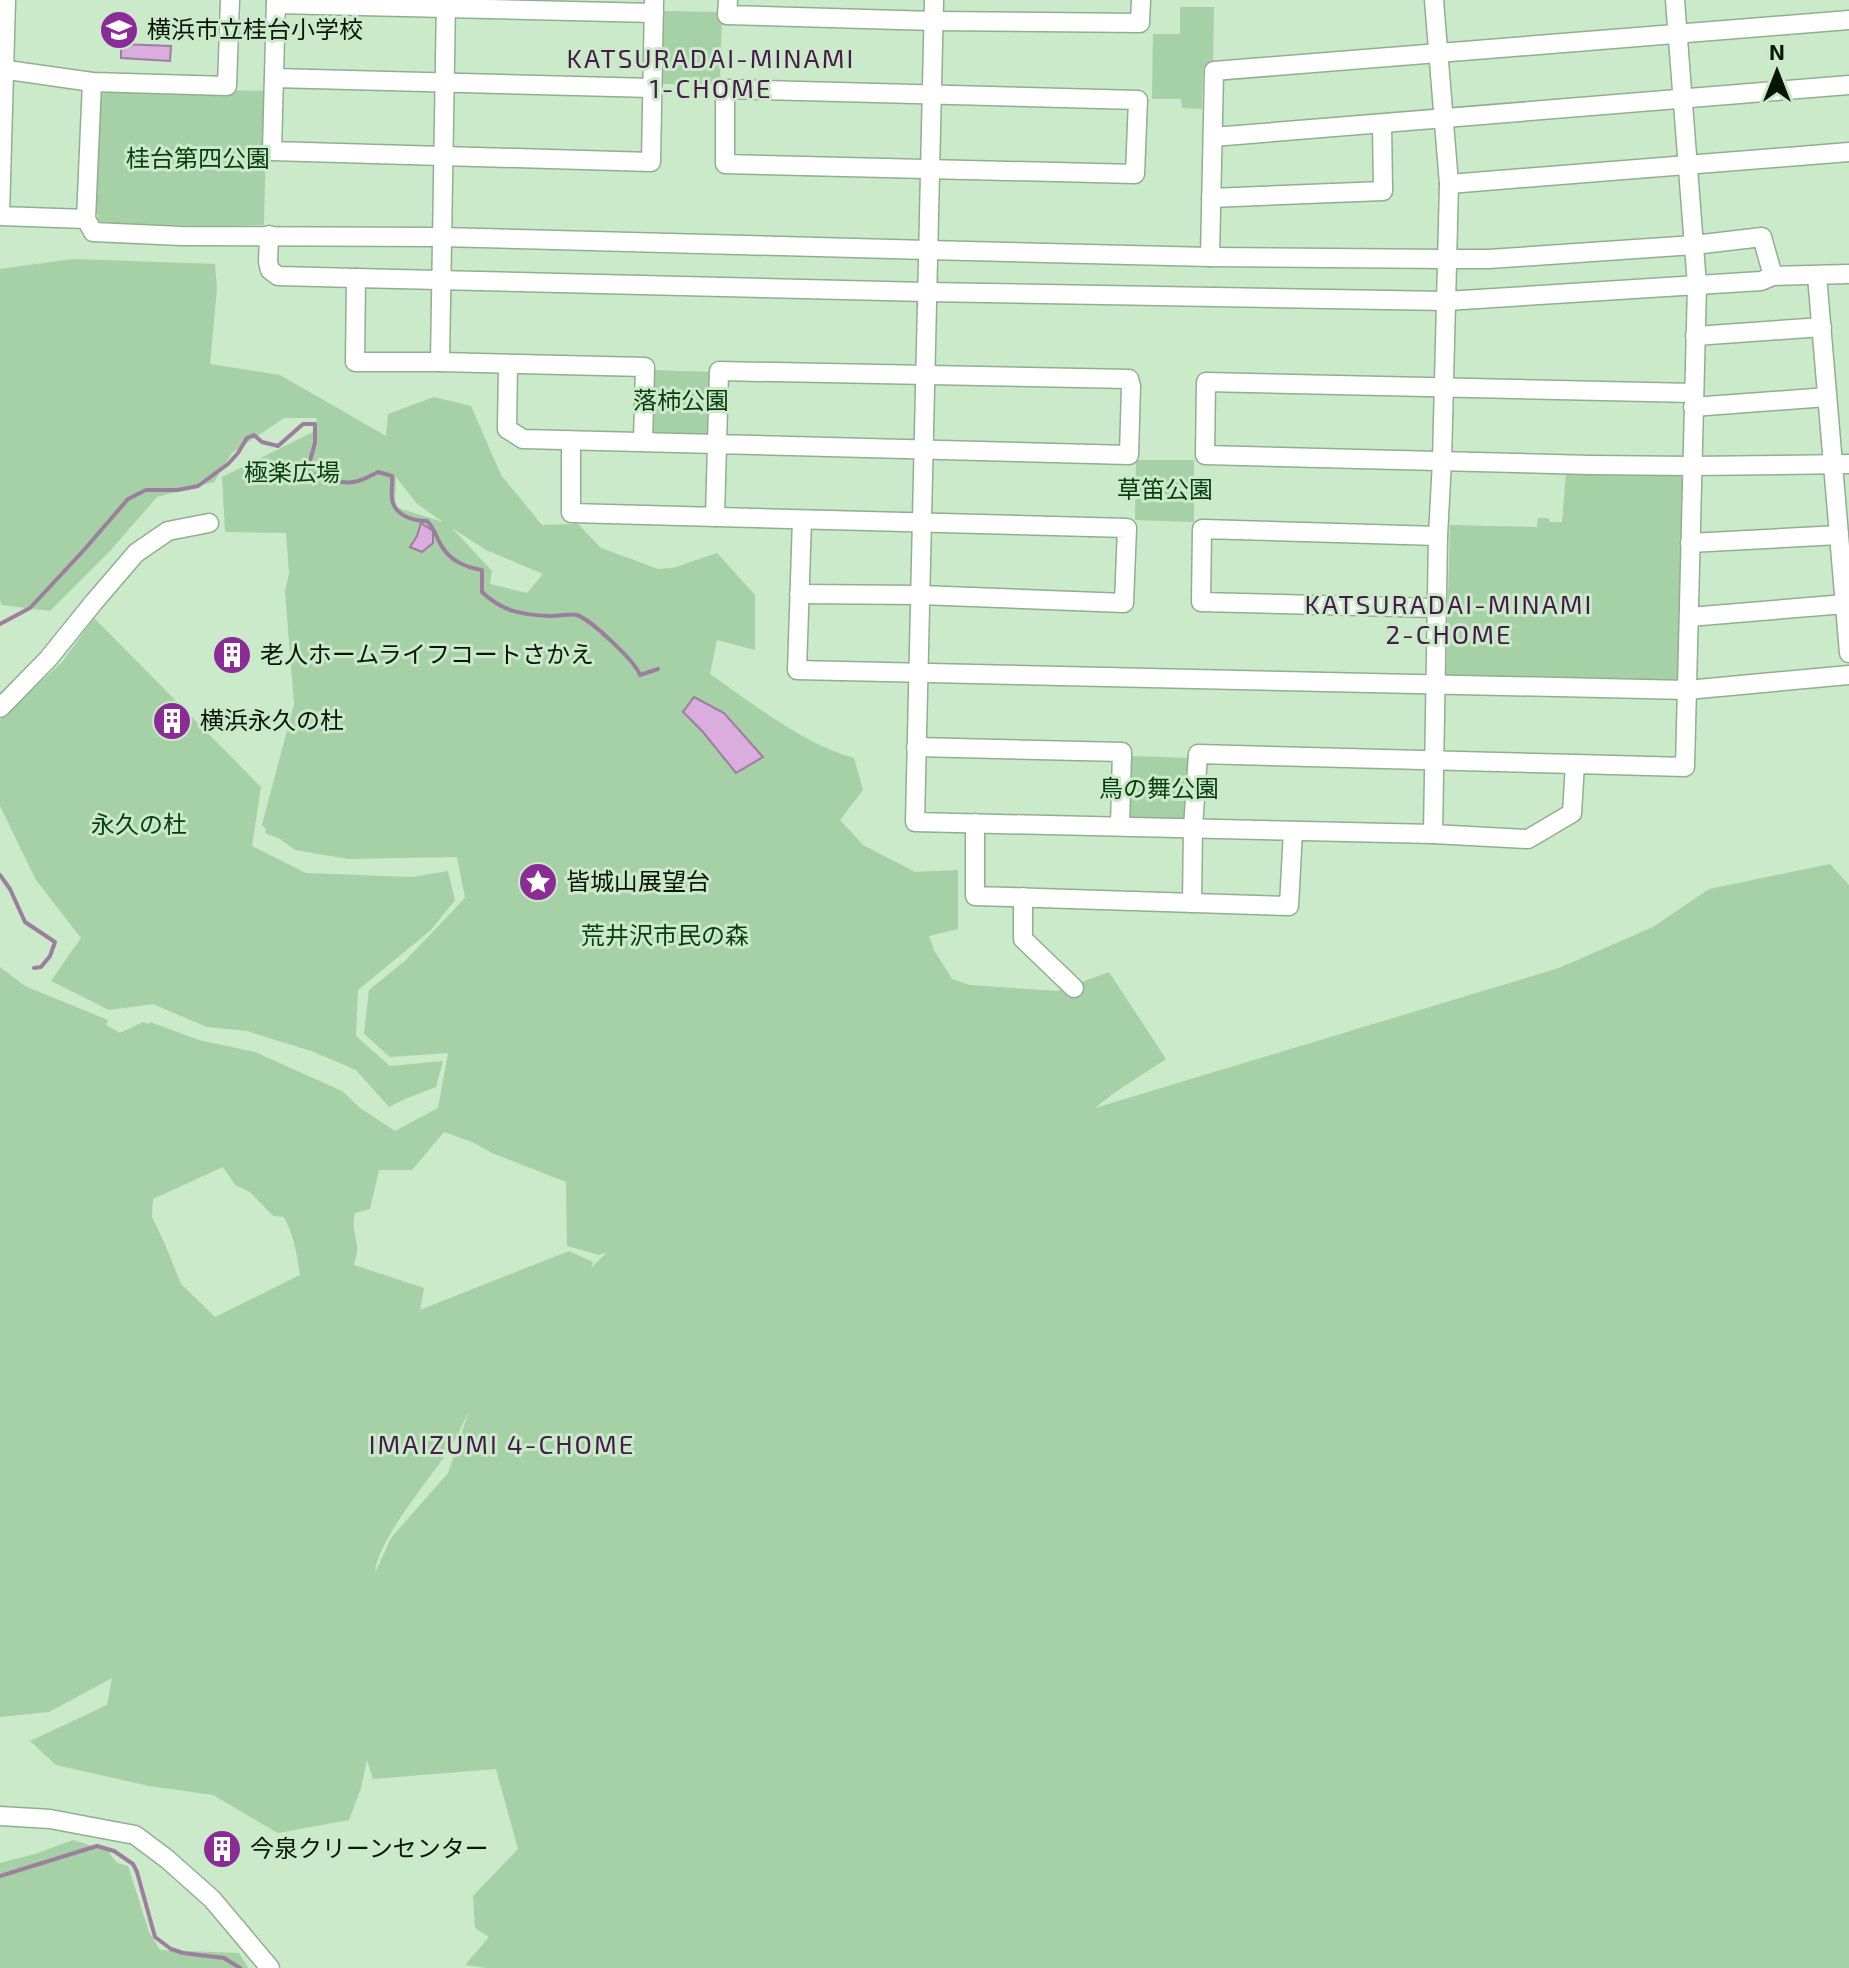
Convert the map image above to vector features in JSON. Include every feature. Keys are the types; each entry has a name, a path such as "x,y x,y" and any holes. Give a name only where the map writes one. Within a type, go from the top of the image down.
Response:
{"street":[{"path":"6,0 0,216 86,219"},
{"path":"2,69 92,82 227,86 230,0"},
{"path":"728,0 727,15 1140,23 1141,0"},
{"path":"934,0 915,822 1528,839 1572,813 1575,764"},
{"path":"1433,834 1449,184 1434,0"},
{"path":"1192,903 1198,754 1685,767 1697,285 1675,0"},
{"path":"276,2 654,6 651,162 272,151 276,2"},
{"path":"440,362 446,4"},
{"path":"1210,257 1214,71 1849,20"},
{"path":"274,78 652,88"},
{"path":"92,82 86,219 93,232 181,236 441,237 1210,257 1446,259 1489,259 1694,245 1762,237 1773,276"},
{"path":"1213,137 1849,85"},
{"path":"725,89 932,95 1138,100 1135,174 725,164 725,89"},
{"path":"1211,198 1383,191 1382,124"},
{"path":"1449,184 1849,152"},
{"path":"269,235 268,262 270,270 278,276 356,278 1446,301 1761,281 1773,276 1849,274"},
{"path":"1817,276 1827,397 1841,464 1839,535 1849,653"},
{"path":"356,278 355,362 645,367 643,441"},
{"path":"1695,336 1822,327"},
{"path":"508,364 507,429 523,439 571,441 643,441 718,443 923,448 1129,455 1129,379 719,371 718,443 715,517"},
{"path":"1827,397 1693,400 1442,388 1206,382 1205,455 1692,466 1841,464"},
{"path":"571,441 571,513 1127,528 1124,603 799,594"},
{"path":"802,520 797,670 1687,690 1849,675"},
{"path":"0,708 48,659 136,553 168,531 209,523"},
{"path":"1437,608 1201,602 1201,588 1202,529 1438,536"},
{"path":"1690,543 1839,535"},
{"path":"1689,617 1845,604"},
{"path":"916,747 1122,752 1120,826"},
{"path":"975,823 975,896 1289,906 1293,831"},
{"path":"1023,897 1023,939 1074,988"},
{"path":"0,1816 50,1819 135,1835 212,1899 270,1968"}],"green space":[{"path":"1180,7 1214,7 1213,68 1203,69 1202,109 1182,108 1181,99 1152,99 1153,34 1180,34"},
{"path":"661,11 722,12 720,84 658,84"},
{"name":"桂台第四公園","path":"102,89 267,91 264,225 101,225 98,214 94,214 97,93"},
{"path":"73,259 215,264 217,288 210,364 280,375 386,436 388,414 434,397 471,406 501,475 542,525 578,524 601,548 658,569 673,568 717,553 755,595 755,650 717,640 710,674 798,734 854,758 863,790 840,820 863,845 915,872 958,870 958,929 929,936 952,979 970,985 1058,991 1109,972 1166,1059 1095,1108 1559,968 1653,927 1709,889 1830,864 1849,885 1849,1968 487,1968 465,1965 489,1937 475,1928 473,1896 518,1849 496,1769 373,1779 367,1760 349,1820 278,1833 213,1795 149,1786 56,1765 30,1741 107,1705 112,1678 49,1712 0,1717 0,967 25,986 108,1020 106,1025 120,1033 143,1022 150,1022 199,1040 255,1052 342,1091 360,1108 395,1131 438,1108 448,1053 390,1057 364,1034 369,990 406,960 465,898 457,857 348,859 295,850 265,833 262,825 294,704 285,592 289,573 286,533 225,532 222,477 317,430 316,418 284,418 232,453 214,482 157,497 110,551 50,611 2,605 0,269","holes":["396,477 417,504 443,522 395,507","452,528 486,550 543,574 527,593 490,584 492,571","444,1132 472,1142 566,1182 567,1246 599,1255 607,1252 591,1268 593,1262 569,1251 420,1310 424,1288 354,1265 357,1248 355,1213 370,1209 379,1170 412,1170","223,1167 235,1185 250,1192 273,1216 284,1217 293,1238 300,1275 215,1317 181,1284 152,1217 153,1199","469,1411 448,1473 391,1538 375,1573 378,1559 395,1526 452,1445"]},
{"name":"落柿公園","path":"652,370 712,372 710,436 653,436 650,429"},
{"name":"草笛公園","path":"1136,460 1194,460 1194,522 1135,520"},
{"path":"1566,473 1680,475 1683,479 1678,681 1446,676 1450,525 1537,527 1538,518 1562,522"},
{"name":"永久の杜","path":"94,618 261,787 252,846 306,873 412,877 448,871 455,900 431,930 358,990 356,1036 390,1066 443,1061 436,1087 389,1107 356,1070 311,1051 247,1031 207,1027 153,1004 109,1010 51,981 81,938 36,880 0,806 0,720 62,662"},
{"name":"鳥の舞公園","path":"1128,756 1192,758 1189,823 1128,820"},
{"path":"73,1840 108,1851 117,1863 128,1866 149,1932 160,1950 239,1953 248,1968 0,1968 0,1863"}],"shaded area":[{"path":"121,44 171,46 170,61 121,58"},
{"path":"421,523 433,531 433,543 422,552 410,547"},
{"path":"694,697 724,713 763,757 736,773 683,712"}],"waterway":[{"path":"0,624 30,608 128,499 146,490 178,490 198,486 228,464 247,438 254,435 262,442 278,446 303,424 315,424 315,443 307,471 322,478 348,482 360,481 378,472 392,476 395,508 407,517 427,521 453,559 482,570 482,592 490,599 522,613 577,615 612,642 640,675 658,669"},
{"path":"0,875 25,922 55,942 50,956 41,967 34,968"},
{"path":"0,1876 97,1846 114,1851 133,1864 137,1872 155,1937 171,1949 224,1958 240,1968"}],"place":[{"name":"横浜市立桂台小学校","path":"119,30"},
{"name":"老人ホームライフコートさかえ","path":"232,655"},
{"name":"横浜永久の杜","path":"172,721"},
{"name":"皆城山展望台","path":"538,882"},
{"name":"今泉クリーンセンター","path":"222,1849"}],"district":[{"name":"KATSURADAI-MINAMI 1-CHOME","path":"711,74"},
{"name":"KATSURADAI-MINAMI 2-CHOME","path":"1449,620"},
{"name":"IMAIZUMI 4-CHOME","path":"502,1445"}],"park label":[{"name":"極楽広場","path":"292,473"},
{"name":"荒井沢市民の森","path":"665,936"}]}
